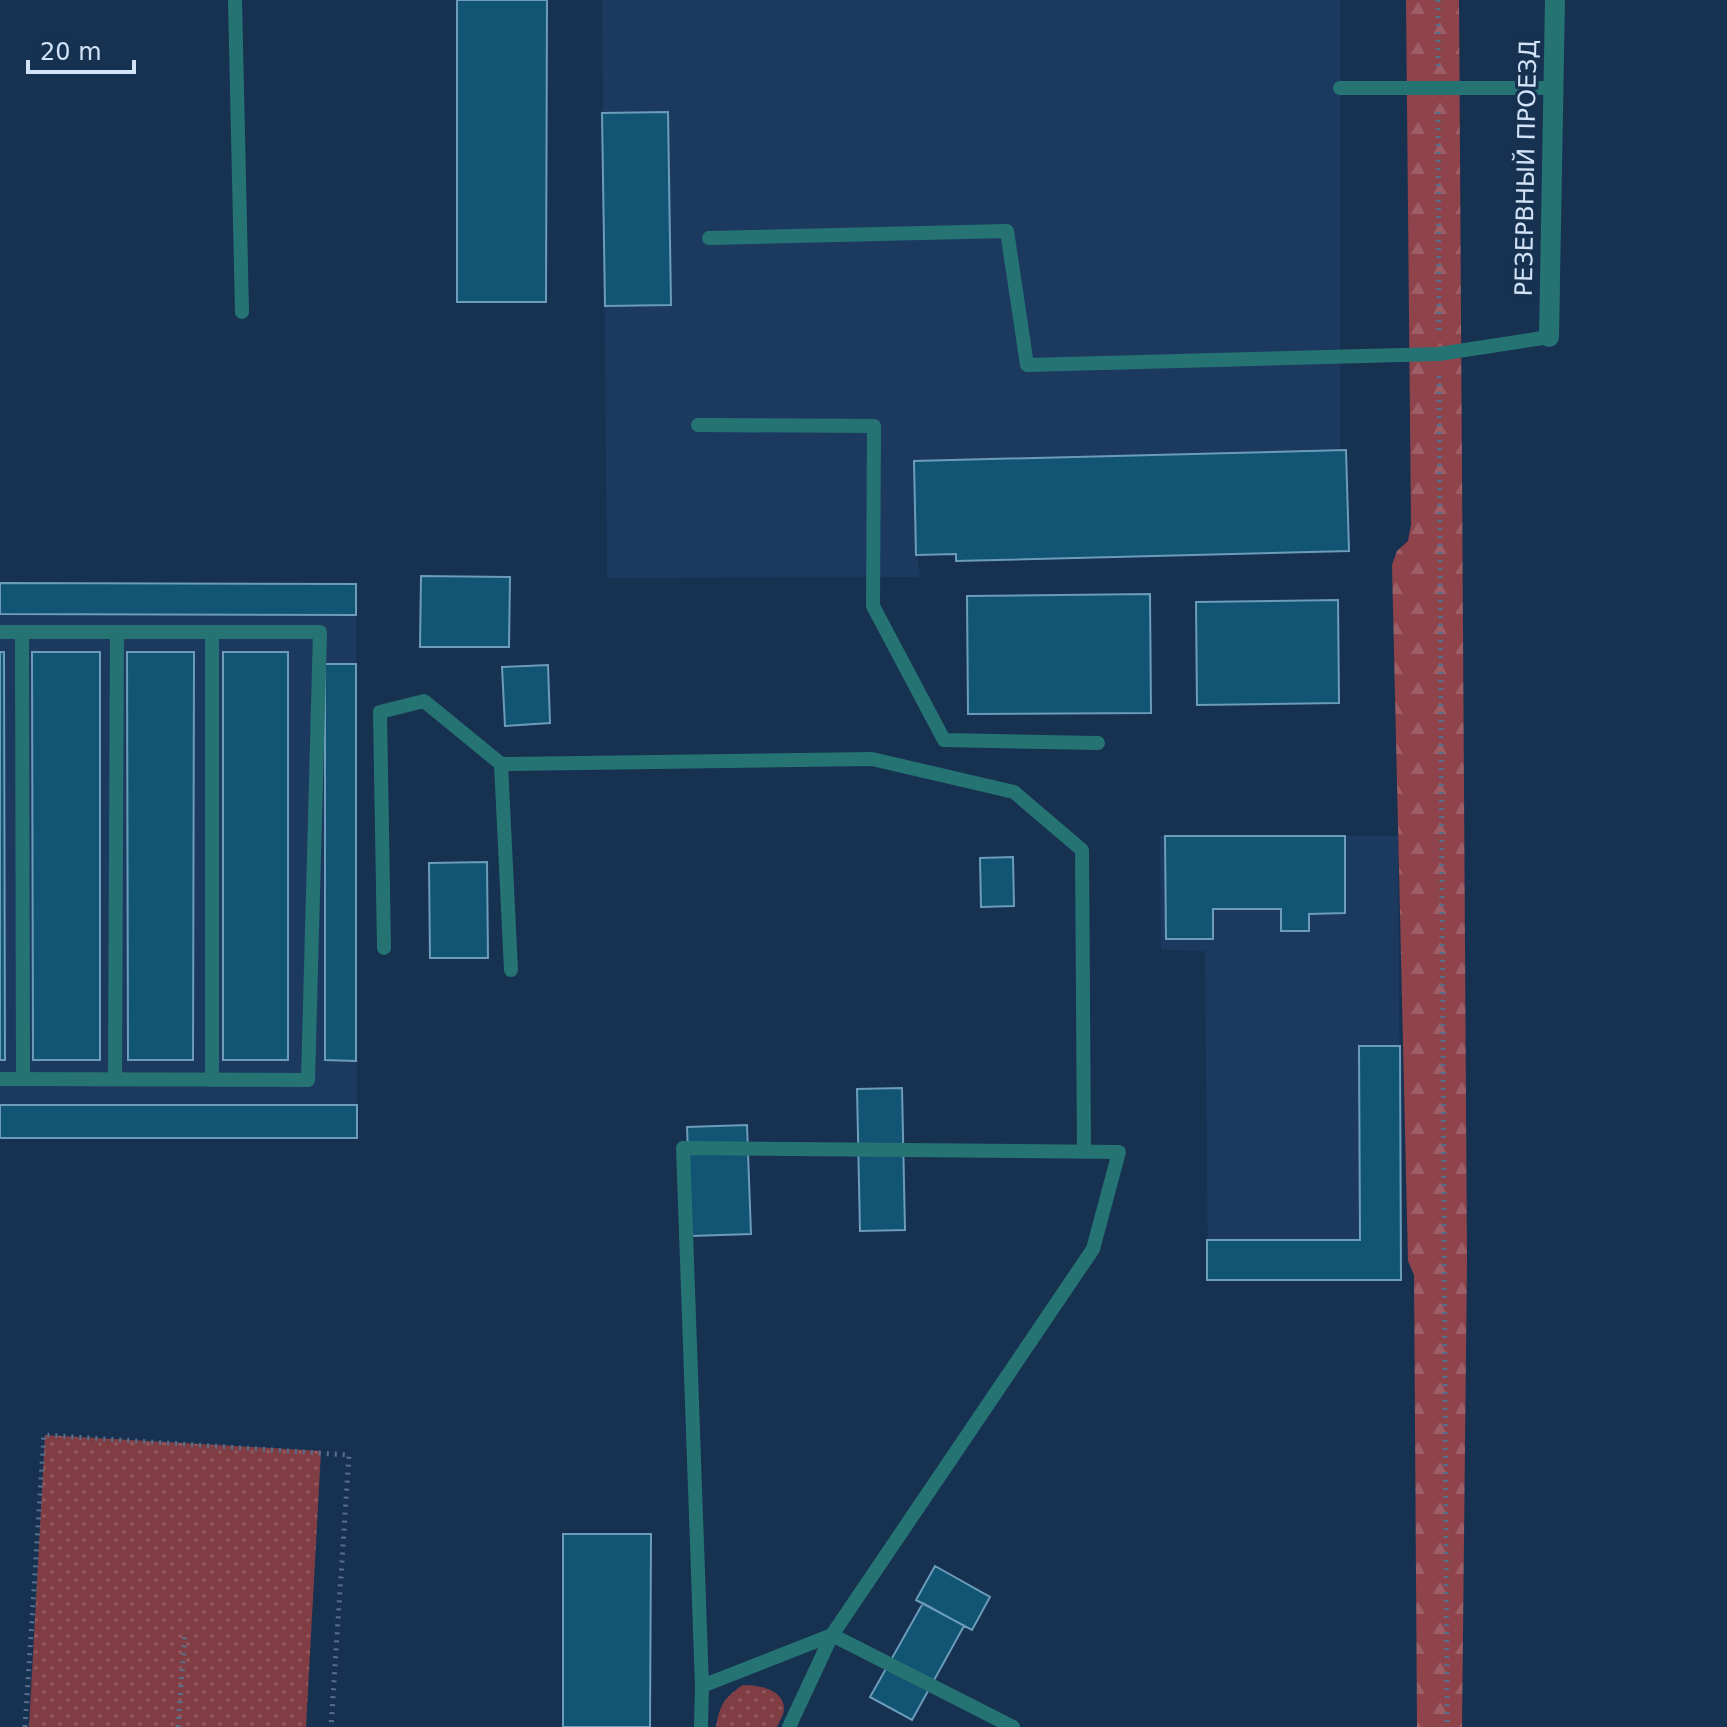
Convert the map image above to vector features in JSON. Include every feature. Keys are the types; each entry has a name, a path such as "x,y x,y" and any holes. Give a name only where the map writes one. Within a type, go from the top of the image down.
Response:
{"street":[{"name":"РЕЗЕРВНЫЙ ПРОЕЗД","path":"1549,337 1555,0"}],"lane":[{"path":"235,0 242,312"},
{"path":"1340,88 1553,88"},
{"path":"709,238 1007,231 1027,365 1439,354 1549,337"},
{"path":"698,425 874,426 873,606 944,740 1098,743"},
{"path":"0,632 320,632 308,1080 0,1079"},
{"path":"22,632 23,1079"},
{"path":"115,1079 117,632"},
{"path":"212,632 212,1080"},
{"path":"384,948 380,712 424,701 501,764 872,759 1014,792 1082,850 1084,1152"},
{"path":"501,764 511,970"},
{"path":"701,1727 683,1148 1119,1152 1093,1249 832,1635 789,1727"},
{"path":"702,1686 832,1635 1013,1727"}],"path":[{"path":"1438,0 1447,1727"},
{"path":"25,1727 44,1435 349,1455 331,1727"},
{"path":"178,1727 185,1633"}],"shaded area":[{"path":"602,0 1340,0 1340,449 1346,450 1349,551 956,561 956,554 917,555 920,577 607,578"},
{"path":"0,583 356,584 357,1138 0,1138"},
{"path":"1160,836 1398,836 1401,1280 1208,1280 1205,951 1161,950"},
{"path":"45,1435 321,1451 306,1727 29,1727"},
{"path":"743,1685 763,1687 780,1697 784,1709 777,1727 716,1727 724,1702"}],"green space":[{"path":"1406,0 1459,0 1467,1260 1462,1727 1417,1727 1414,1275 1408,1261 1392,565 1397,551 1408,541 1411,525"}],"building":[{"path":"457,0 547,0 546,302 457,302"},
{"path":"668,112 671,305 605,306 602,113"},
{"path":"1346,450 1349,551 956,561 956,554 916,555 914,461"},
{"path":"421,576 510,577 509,647 420,647"},
{"path":"0,583 356,584 356,615 0,614"},
{"path":"1150,594 1151,713 968,714 967,596"},
{"path":"1338,600 1339,703 1197,705 1196,602"},
{"path":"0,652 4,652 5,1060 0,1060"},
{"path":"32,652 100,652 100,1060 33,1060"},
{"path":"127,652 194,652 193,1060 128,1060"},
{"path":"223,652 288,652 288,1060 223,1060"},
{"path":"325,664 356,664 356,1061 325,1060"},
{"path":"548,665 550,723 505,726 502,667"},
{"path":"1165,836 1345,836 1345,913 1309,914 1309,931 1281,931 1281,909 1213,909 1213,939 1166,939"},
{"path":"1013,857 1014,906 981,907 980,858"},
{"path":"487,862 488,958 430,958 429,863"},
{"path":"1359,1046 1400,1046 1401,1280 1207,1280 1207,1240 1360,1240"},
{"path":"902,1088 905,1230 860,1231 857,1089"},
{"path":"0,1105 357,1105 357,1138 0,1138"},
{"path":"747,1125 751,1234 691,1236 687,1127"},
{"path":"563,1534 651,1534 650,1727 563,1727"},
{"path":"935,1566 990,1597 972,1630 916,1600"},
{"path":"923,1603 964,1626 912,1720 870,1697"}]}
